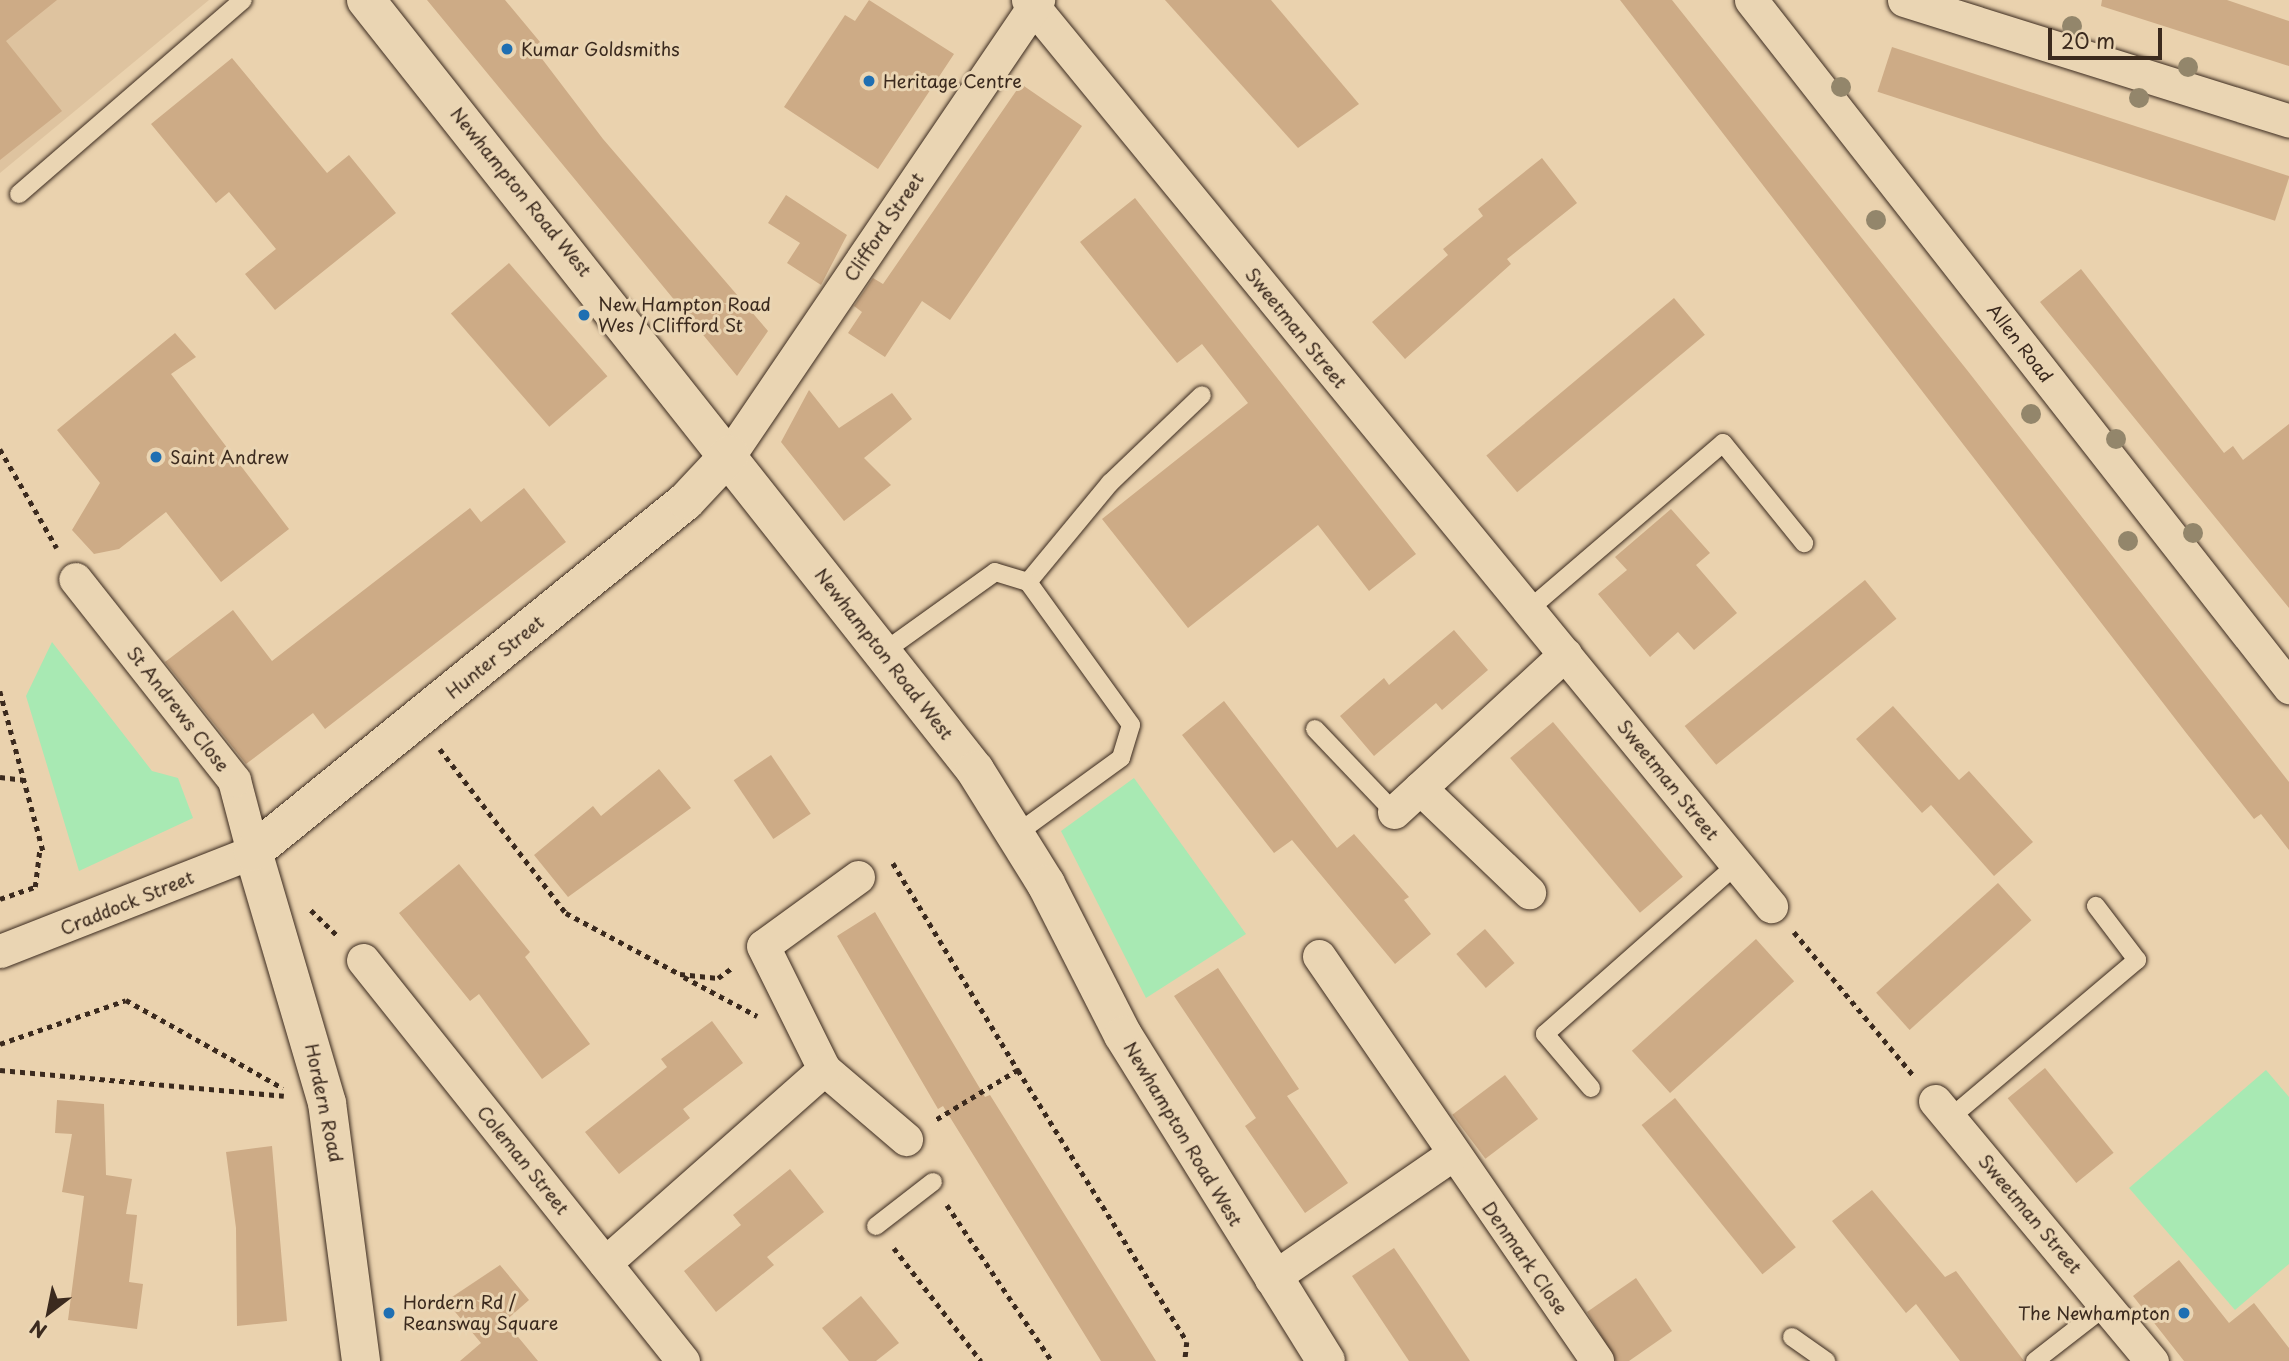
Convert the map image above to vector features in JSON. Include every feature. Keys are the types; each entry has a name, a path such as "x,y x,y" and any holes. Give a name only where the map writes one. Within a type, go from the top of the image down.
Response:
{"street":[{"name":"Newhampton Road West","path":"366,0 730,454 975,770 1015,835 1123,1035 1271,1279 1326,1361"},
{"name":"Allen Road","path":"1751,0 2289,687"},
{"path":"1905,0 2289,121"},
{"name":"Clifford Street","path":"730,454 1033,2"},
{"name":"Sweetman Street","path":"1033,2 1527,611 1771,906"},
{"name":"Hunter Street","path":"253,852 686,501 730,454"},
{"name":"St Andrews Close","path":"75,579 234,780 253,852"},
{"path":"1394,812 1565,654"},
{"path":"1420,788 1529,892"},
{"name":"Craddock Street","path":"0,951 253,852"},
{"name":"Hordern Road","path":"253,852 327,1103 360,1361"},
{"path":"858,877 763,946 817,1059 906,1139"},
{"name":"Denmark Close","path":"1319,956 1597,1361"},
{"name":"Coleman Street","path":"363,960 683,1361"},
{"path":"605,1263 817,1059"},
{"name":"Sweetman Street","path":"1942,1110 2152,1361"},
{"path":"1271,1279 1453,1154"}],"lane":[{"path":"19,194 243,0"},
{"path":"1028,582 1110,483 1202,395"},
{"path":"1527,611 1723,443 1804,543"},
{"path":"882,653 995,572 1028,582 1131,725 1121,758 1015,835"},
{"path":"1315,729 1394,812"},
{"path":"1591,1088 1545,1034 1737,864"},
{"path":"1942,1110 2137,960 2096,906"},
{"path":"876,1226 933,1182"},
{"path":"2035,1361 2107,1305"},
{"path":"1792,1337 1826,1361"}],"path":[{"path":"0,449 75,579"},
{"path":"0,691 44,854"},
{"path":"418,720 566,913 680,974 817,1059"},
{"path":"0,777 24,780"},
{"path":"0,899 35,887 40,843"},
{"path":"858,877 890,858 1187,1342 1185,1361"},
{"path":"1771,906 1942,1110"},
{"path":"680,974 718,978 763,946"},
{"path":"0,1044 126,1000 299,1097 0,1070"},
{"path":"906,1139 1018,1070"},
{"path":"933,1182 1052,1361"},
{"path":"876,1226 981,1361"}],"shaded area":[{"path":"0,0 209,0 0,173"}],"green space":[{"path":"52,642 152,771 178,778 193,818 79,871 26,696"},
{"path":"1134,778 1246,934 1146,998 1061,831"},
{"path":"2266,1070 2289,1097 2289,1264 2235,1310 2129,1188"}],"building":[{"path":"0,0 57,0 6,41 62,111 0,160"},
{"path":"427,0 505,0 540,42 533,47 603,139 768,331 737,376"},
{"name":"Heritage Centre","path":"869,0 954,54 878,169 784,107 845,15 855,21"},
{"path":"1165,0 1271,0 1359,104 1298,148"},
{"path":"1620,0 1672,0 1967,370 2289,782 2289,850 2261,814 2254,819 2187,734"},
{"path":"2102,0 2227,0 2289,21 2289,66 2101,6"},
{"path":"1892,47 2289,176 2275,221 1877,92"},
{"path":"232,58 327,173 349,155 396,213 275,310 245,274 276,249 229,192 216,203 151,124"},
{"path":"1021,84 1082,126 950,320 922,301 885,357 848,333 862,312 854,306 873,278 883,284"},
{"path":"1542,158 1577,203 1507,259 1511,264 1405,359 1372,322 1448,255 1443,249 1483,216 1478,209"},
{"path":"786,195 847,235 821,285 787,263 800,243 768,223"},
{"path":"1135,198 1416,554 1369,591 1318,525 1188,628 1102,519 1248,403 1202,344 1177,363 1080,242"},
{"path":"509,263 607,376 549,427 451,314"},
{"path":"2081,269 2224,453 2233,446 2243,460 2289,424 2289,608 2040,302"},
{"path":"1674,298 1705,335 1517,492 1486,455"},
{"name":"Saint Andrew","path":"175,333 196,357 171,374 289,529 221,582 166,512 119,549 94,554 72,530 100,483 57,430"},
{"path":"809,390 839,428 892,393 912,419 864,458 891,485 844,521 781,442"},
{"path":"524,488 566,542 325,729 313,713 246,764 165,662 233,610 272,661 470,508 481,522"},
{"path":"1671,509 1710,553 1696,565 1737,613 1694,650 1678,632 1650,657 1598,594 1627,570 1615,557"},
{"path":"1865,580 1896,619 1716,765 1685,726"},
{"path":"1454,630 1488,670 1442,710 1436,703 1374,756 1340,716 1384,678 1389,685"},
{"path":"1224,701 1337,848 1354,834 1409,897 1404,900 1431,934 1395,964 1292,840 1274,853 1182,735"},
{"path":"1893,706 1959,780 1969,771 2033,842 1994,876 1931,805 1922,813 1856,739"},
{"path":"1553,722 1683,877 1640,913 1510,758"},
{"path":"771,755 811,814 773,839 734,780"},
{"path":"659,769 691,808 568,897 534,855 593,806 601,816"},
{"path":"459,864 530,952 525,957 590,1044 542,1079 479,994 470,1001 399,913"},
{"path":"1998,883 2031,920 1910,1030 1876,993"},
{"path":"875,912 985,1097 990,1095 1156,1361 1101,1361 943,1106 938,1109 837,936"},
{"path":"1485,929 1515,963 1486,988 1456,954"},
{"path":"1756,939 1794,981 1670,1093 1632,1051"},
{"path":"1218,968 1299,1089 1287,1096 1348,1183 1305,1213 1245,1126 1256,1118 1174,996"},
{"path":"712,1021 743,1063 683,1109 690,1118 619,1174 585,1132 667,1067 661,1059"},
{"path":"2045,1068 2114,1153 2076,1183 2008,1098"},
{"path":"1505,1075 1538,1119 1485,1159 1452,1115"},
{"path":"1675,1098 1796,1247 1762,1274 1642,1125"},
{"path":"57,1100 104,1104 106,1175 132,1179 126,1214 137,1215 129,1282 143,1284 137,1329 68,1320 84,1196 62,1192 72,1134 55,1133"},
{"path":"272,1146 287,1321 237,1326 236,1228 226,1152"},
{"path":"790,1169 824,1212 767,1257 774,1265 716,1312 684,1271 741,1225 733,1215"},
{"path":"1872,1190 1945,1277 1956,1271 2024,1361 1960,1361 1916,1304 1906,1313 1832,1221"},
{"path":"1394,1248 1470,1361 1409,1361 1352,1276"},
{"name":"The Newhampton","path":"2179,1260 2229,1323 2254,1303 2289,1348 2289,1361 2184,1361 2133,1296"},
{"path":"500,1265 529,1300 505,1321 538,1361 460,1361 481,1343 446,1301"},
{"path":"1636,1278 1672,1331 1629,1361 1616,1361 1587,1312"},
{"path":"861,1296 899,1343 876,1361 849,1361 822,1328"}],"place":[{"name":"Kumar Goldsmiths","path":"507,49"},
{"name":"Heritage Centre","path":"869,81"},
{"name":"New Hampton Road Wes / Clifford St","path":"584,315"},
{"name":"Saint Andrew","path":"156,457"},
{"name":"Hordern Rd / Reansway Square","path":"389,1313"},
{"name":"The Newhampton","path":"2184,1313"}]}
